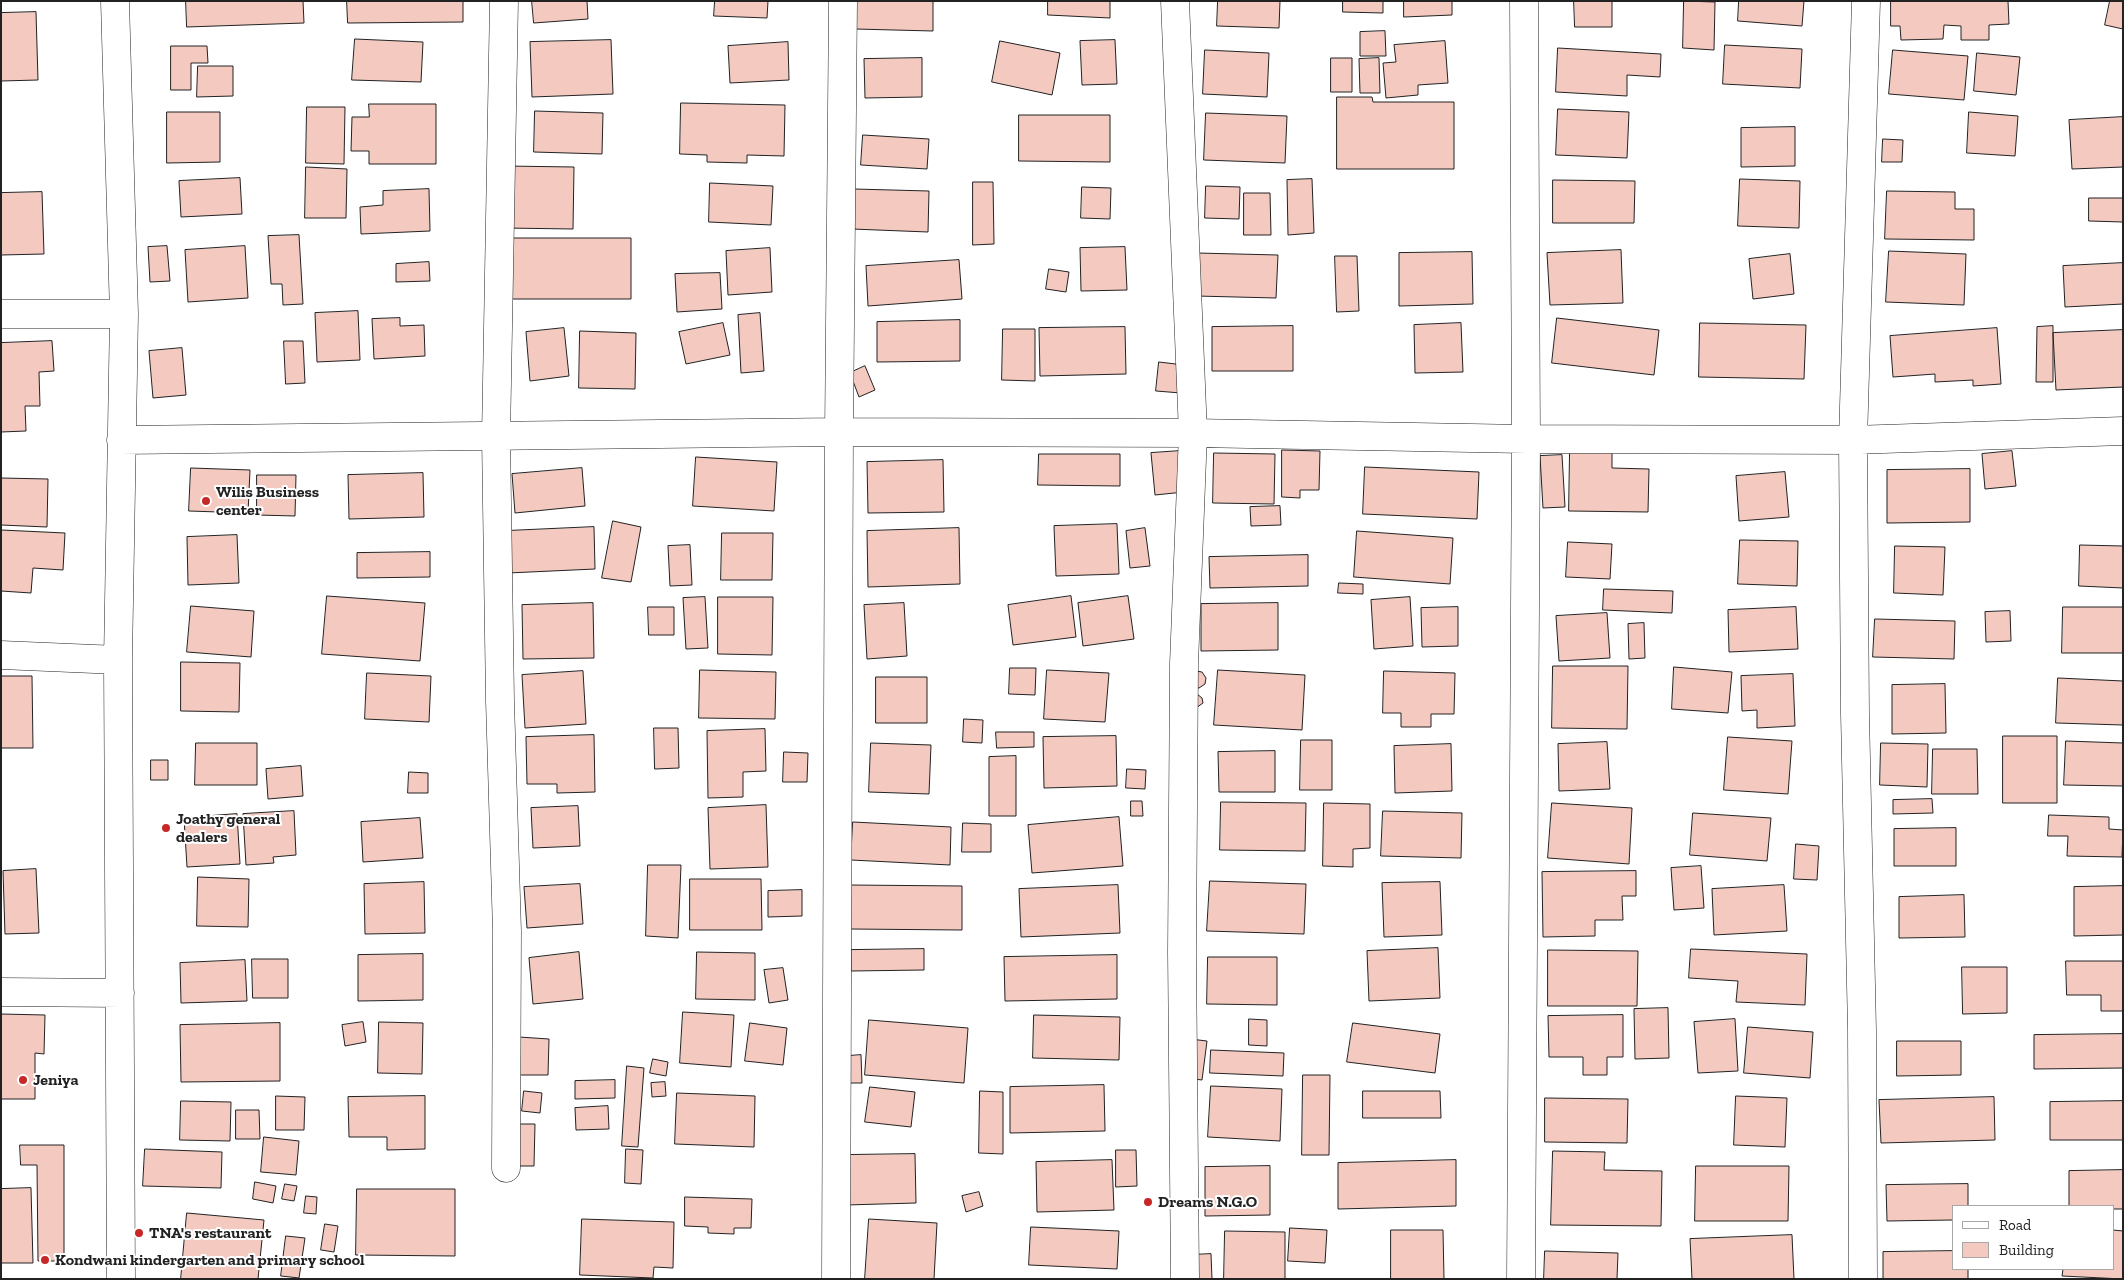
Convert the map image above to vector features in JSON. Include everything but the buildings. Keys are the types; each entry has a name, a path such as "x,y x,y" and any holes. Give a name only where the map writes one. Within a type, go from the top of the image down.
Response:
{"street":[{"path":"115,1 124,314 118,660 121,1279"},
{"path":"504,1 496,438 506,932 506,1168"},
{"path":"836,1279 839,432 843,1"},
{"path":"1175,1 1193,433 1184,724 1182,952 1184,1279"},
{"path":"1521,1279 1526,439 1524,1"},
{"path":"1863,1279 1862,1020 1854,714 1853,440 1866,1"},
{"path":"1,314 124,314"},
{"path":"121,440 496,438 839,432 1193,433 1526,439 1853,440 2123,431"},
{"path":"1,654 118,660"},
{"path":"1,992 120,993"}],"place":[{"name":"Wilis Business center","path":"206,501"},
{"name":"Joathy general dealers","path":"166,828"},
{"name":"Jeniya","path":"23,1080"},
{"name":"Dreams N.G.O","path":"1148,1202"},
{"name":"TNA's restaurant","path":"139,1233"},
{"name":"Kondwani kindergarten and primary school","path":"45,1260"}]}
